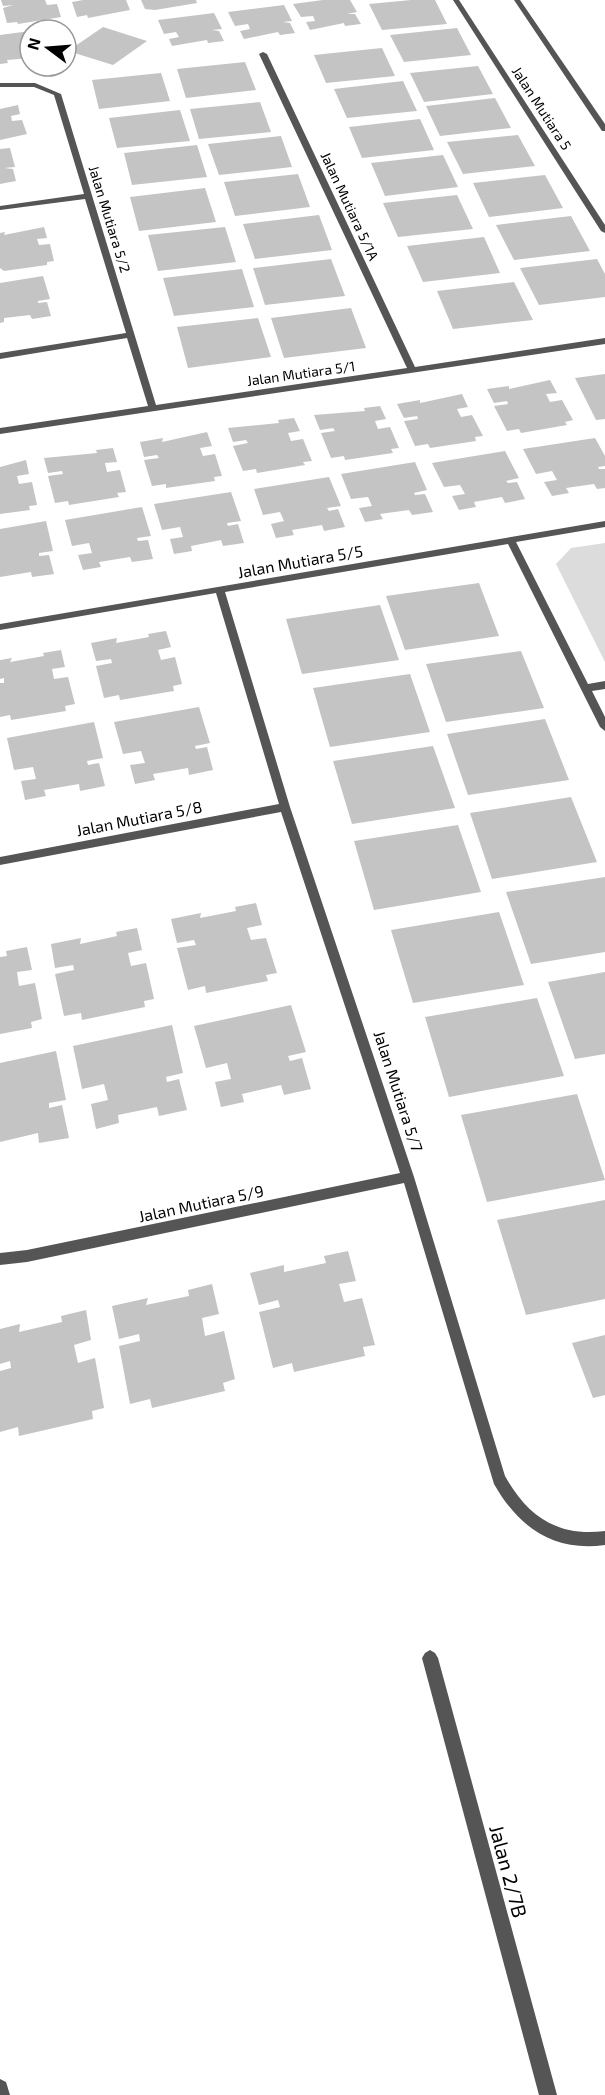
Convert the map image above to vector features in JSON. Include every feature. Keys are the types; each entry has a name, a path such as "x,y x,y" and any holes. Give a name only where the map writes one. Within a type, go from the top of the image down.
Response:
{"street":[{"name":"Jalan Mutiara 5","path":"456,0 605,231"},
{"path":"517,0 605,129"},
{"name":"Jalan Mutiara 5/1A","path":"263,54 412,370"},
{"name":"Jalan Mutiara 5/2","path":"0,85 35,86 57,94 153,408"},
{"path":"0,208 89,196"},
{"path":"0,356 131,335"},
{"name":"Jalan Mutiara 5/1","path":"0,431 605,341"},
{"name":"Jalan Mutiara 5/5","path":"0,627 605,524"},
{"path":"511,541 605,727"},
{"name":"Jalan Mutiara 5/7","path":"220,590 285,807 408,1177 506,1492 522,1514 548,1531 577,1541 605,1538"},
{"path":"587,688 605,685"},
{"name":"Jalan Mutiara 5/8","path":"0,861 285,807"},
{"name":"Jalan Mutiara 5/9","path":"0,1259 27,1256 408,1177"},
{"name":"Jalan 2/7B","path":"430,1658 548,2095"},
{"path":"0,2088 1,2095"}],"shaded area":[{"path":"605,543 605,662 556,564 571,548"}],"building":[{"path":"1,0 45,0 47,5 57,4 61,17 18,18 18,24 17,22 7,23 3,8 13,5 3,6"},
{"path":"126,0 130,10 88,18 87,15 77,17 72,2"},
{"path":"141,0 196,0 197,3 155,10 145,9"},
{"path":"323,0 350,0 357,12 347,14 355,14 361,24 345,26 344,23 310,30 306,22 315,21 313,16 301,17 293,4"},
{"path":"435,0 447,24 382,30 369,4"},
{"path":"284,5 292,21 283,22 290,23 295,33 280,35 278,32 244,39 240,31 250,29 248,24 235,26 228,12"},
{"path":"214,13 222,29 212,30 219,31 224,41 208,43 207,40 172,46 169,39 179,37 176,32 164,34 158,20"},
{"path":"103,27 147,41 113,65 78,54 78,44"},
{"path":"457,28 471,55 404,62 390,35"},
{"path":"18,33 18,59 7,60 8,63 0,64 0,35"},
{"path":"382,48 395,76 326,83 314,55"},
{"path":"245,62 256,90 186,98 177,69"},
{"path":"478,66 493,94 424,102 410,73"},
{"path":"161,73 170,101 99,109 92,80"},
{"path":"403,81 417,111 347,118 334,89"},
{"path":"495,98 511,128 440,136 426,106"},
{"path":"260,102 271,132 199,139 190,109"},
{"path":"18,105 20,114 11,116 12,121 22,120 27,134 0,140 0,109"},
{"path":"180,110 190,141 117,148 109,118"},
{"path":"420,119 434,150 362,158 349,127"},
{"path":"518,135 535,166 463,174 447,142"},
{"path":"281,136 292,167 219,175 208,144"},
{"path":"197,145 207,177 132,185 124,153"},
{"path":"10,148 15,167 4,168 13,169 16,181 0,184 0,149"},
{"path":"443,155 458,187 385,196 371,163"},
{"path":"298,174 310,207 235,216 224,182"},
{"path":"545,175 563,208 489,217 473,183"},
{"path":"205,188 216,222 139,231 130,197"},
{"path":"457,195 473,229 398,237 383,203"},
{"path":"319,215 332,250 255,259 243,224"},
{"path":"571,216 590,251 514,260 496,225"},
{"path":"44,227 47,238 37,239 39,245 50,244 54,261 47,262 47,265 4,271 0,268 0,233 5,232 4,235"},
{"path":"225,227 236,262 158,271 148,235"},
{"path":"484,237 500,273 423,282 407,246"},
{"path":"331,259 345,296 265,305 253,268"},
{"path":"597,259 605,274 605,297 539,305 520,268"},
{"path":"242,269 254,307 174,316 163,278"},
{"path":"43,276 50,299 38,301 38,303 47,302 51,316 32,319 30,315 4,318 4,322 0,323 0,283"},
{"path":"514,282 533,320 453,329 437,291"},
{"path":"351,308 366,348 284,358 271,318"},
{"path":"258,318 271,357 188,368 177,327"},
{"path":"605,374 605,419 596,420 575,378"},
{"path":"550,380 557,393 546,394 550,402 562,400 573,420 565,422 567,425 521,433 519,429 507,431 494,406 508,404 507,401 494,403 487,389 509,386 509,389"},
{"path":"462,394 468,407 457,409 461,417 472,415 483,436 475,437 476,441 430,448 428,444 415,446 404,421 418,419 417,416 404,418 397,404 420,400 420,403"},
{"path":"380,406 386,419 375,421 378,429 390,427 399,448 391,449 393,453 345,460 344,456 331,458 321,433 335,431 333,428 320,430 314,415 365,411 364,408"},
{"path":"294,418 300,431 288,433 291,441 303,439 312,461 303,462 305,465 257,473 256,469 243,471 233,446 248,443 246,440 233,442 228,428 279,423 278,420"},
{"path":"207,432 212,446 200,448 203,456 215,454 222,476 214,477 215,481 166,488 166,484 152,486 144,460 159,458 157,455 144,457 140,442 163,438 162,442"},
{"path":"595,438 605,456 605,466 598,467 605,469 605,488 597,489 594,484 566,488 569,493 552,496 544,482 557,480 552,471 536,474 523,449"},
{"path":"113,448 117,462 105,463 107,472 120,470 126,492 117,493 119,497 69,505 68,501 55,503 48,476 63,474 62,471 48,473 44,458 97,453 96,450"},
{"path":"505,451 519,478 506,481 508,483 517,482 525,499 505,503 502,497 474,502 476,507 459,510 452,496 465,494 460,485 444,487 432,463"},
{"path":"26,460 29,474 17,476 19,484 32,482 37,505 29,506 30,510 0,514 0,467"},
{"path":"415,462 427,490 414,493 415,495 425,494 433,512 412,515 409,510 380,514 383,519 365,522 359,508 372,506 368,497 351,499 341,474"},
{"path":"329,477 341,506 327,508 329,511 338,509 345,527 324,531 322,525 292,530 294,535 276,538 271,524 284,521 280,512 263,515 254,489"},
{"path":"231,492 241,521 227,523 228,526 238,524 244,543 223,546 221,540 191,546 192,551 174,554 170,539 183,537 180,527 162,530 154,504"},
{"path":"142,507 151,536 137,538 138,541 148,540 153,559 132,562 130,557 99,562 101,567 83,570 78,555 92,553 89,543 72,546 65,520"},
{"path":"46,521 53,551 39,553 39,556 49,555 54,574 32,577 31,572 0,577 0,529"},
{"path":"479,583 499,636 405,650 386,596"},
{"path":"380,605 399,660 302,674 286,619"},
{"path":"166,631 171,647 158,650 161,660 175,657 182,684 173,686 174,691 120,700 119,695 104,698 96,666 112,663 111,659 96,661 91,643 117,638 116,643 149,637 148,634"},
{"path":"61,650 65,667 52,669 54,679 68,677 75,704 65,706 66,711 11,720 10,715 0,717 0,683 4,683 4,678 0,679 0,660 12,658 10,662 44,656 43,653"},
{"path":"521,651 544,708 446,722 426,664"},
{"path":"410,674 430,732 330,747 313,688"},
{"path":"199,707 210,743 195,746 196,749 207,747 213,770 189,775 188,768 153,774 155,780 135,784 130,765 145,763 141,751 123,754 114,722"},
{"path":"545,719 569,780 468,795 447,734"},
{"path":"94,722 103,758 87,761 88,765 99,763 105,786 80,791 79,784 44,790 46,796 25,800 21,781 36,779 33,767 14,770 7,738"},
{"path":"433,746 455,808 352,824 333,761"},
{"path":"571,797 597,862 492,879 470,813"},
{"path":"458,825 481,892 374,910 354,841"},
{"path":"605,877 605,952 531,964 506,892"},
{"path":"256,903 262,925 247,928 251,940 266,938 277,973 266,975 268,981 206,993 205,986 188,990 177,948 196,945 194,940 177,943 171,919 201,913 200,918 236,911 235,907"},
{"path":"499,912 524,985 413,1003 391,930"},
{"path":"137,928 142,950 128,953 131,966 146,963 154,999 144,1001 145,1007 82,1020 81,1013 64,1016 55,974 74,970 73,965 55,968 51,944 81,938 80,944 117,936 116,932"},
{"path":"27,947 32,970 17,972 19,986 35,983 42,1019 31,1022 32,1028 0,1034 0,957 7,956 6,951"},
{"path":"605,972 605,1054 575,1059 548,982"},
{"path":"537,998 564,1076 449,1097 425,1017"},
{"path":"291,1005 306,1052 288,1056 290,1061 302,1058 311,1089 284,1095 281,1085 242,1094 244,1102 221,1107 215,1082 231,1079 227,1063 206,1068 194,1026"},
{"path":"172,1025 183,1073 166,1077 167,1082 179,1079 187,1110 159,1116 157,1107 118,1115 119,1123 96,1129 91,1104 108,1100 104,1084 82,1089 73,1046"},
{"path":"56,1051 66,1100 49,1103 49,1108 62,1105 69,1138 39,1143 38,1133 0,1142 0,1063"},
{"path":"577,1094 605,1180 487,1202 461,1115"},
{"path":"605,1200 605,1299 526,1315 497,1220"},
{"path":"348,1251 356,1281 339,1284 344,1302 362,1298 375,1345 363,1347 365,1356 294,1372 292,1363 273,1368 259,1312 280,1307 278,1300 259,1305 250,1273 284,1265 284,1272 326,1263 324,1256"},
{"path":"212,1284 219,1314 202,1318 205,1336 224,1331 235,1379 223,1383 225,1391 152,1408 150,1399 130,1404 119,1346 140,1341 139,1334 119,1339 112,1306 148,1298 146,1305 189,1296 188,1290"},
{"path":"86,1310 91,1340 74,1345 78,1363 95,1358 104,1408 92,1411 93,1419 19,1436 18,1427 0,1432 0,1371 11,1368 10,1361 0,1364 0,1329 20,1324 19,1332 62,1322 61,1316"},
{"path":"605,1335 605,1395 593,1398 572,1343"}]}
